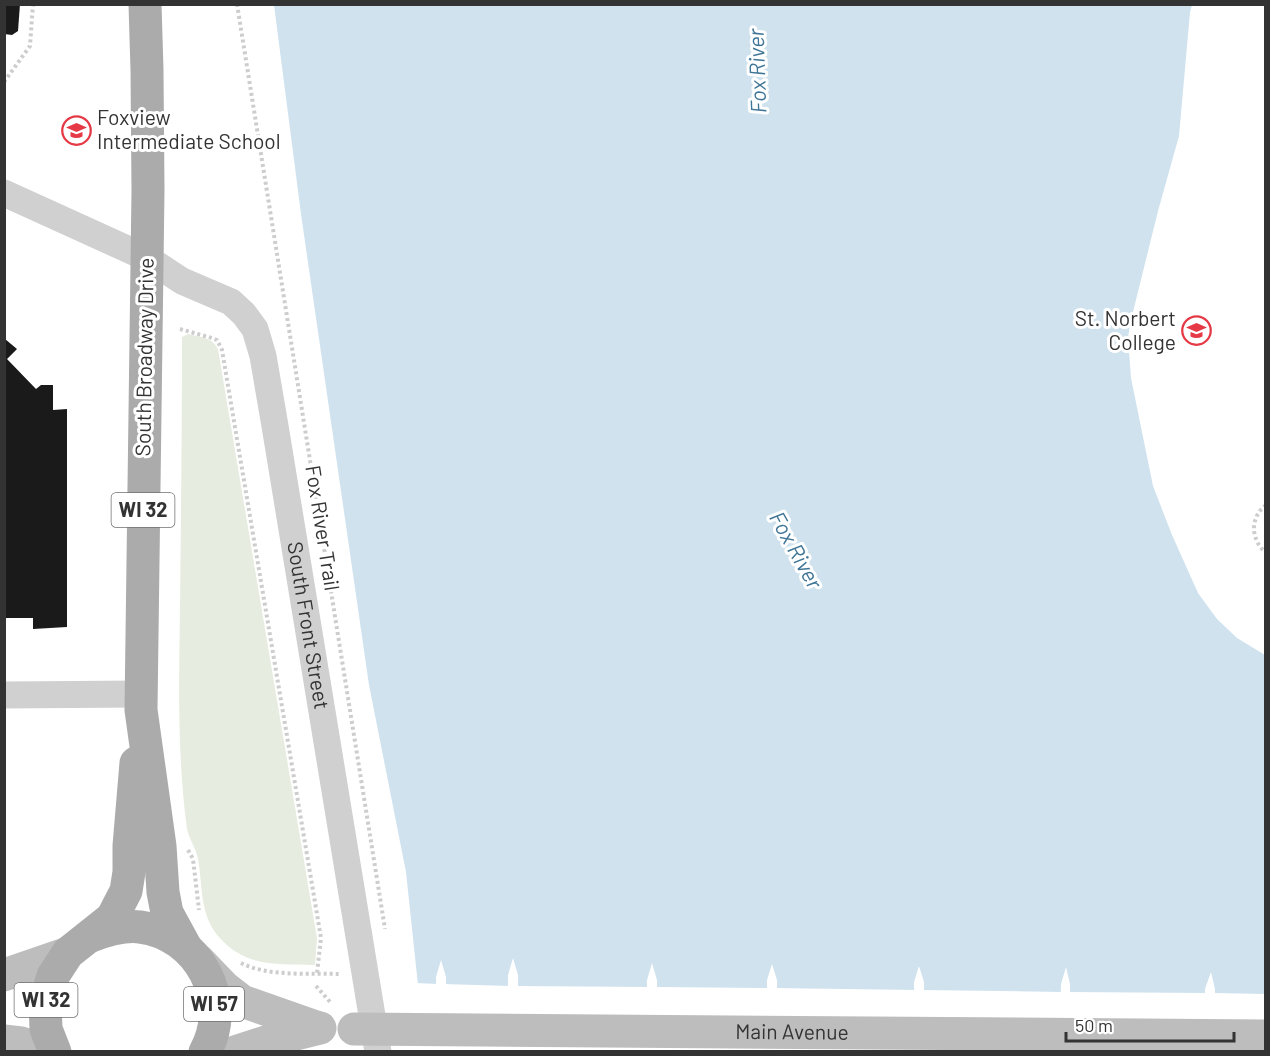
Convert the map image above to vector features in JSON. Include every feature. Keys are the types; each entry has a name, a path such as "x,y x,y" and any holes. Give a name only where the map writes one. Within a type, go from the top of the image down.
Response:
{"main road":[{"name":"South Broadway Drive","path":"141,702 147,258 147,70 144,4"},
{"name":"WI 32","path":"55,1052 46,1029 45,1002 53,976 80,945 111,918 126,891 141,702"},
{"name":"WI 32","path":"141,702 167,913 191,952"},
{"path":"4,975 80,945 115,928 140,927 164,933 191,952"},
{"name":"Main Avenue","path":"191,952 224,987 242,1001 319,1028"},
{"name":"WI 57","path":"191,952 211,983 216,1012 211,1041 205,1052"},
{"name":"Main Avenue","path":"235,1052 319,1028 1266,1036"},
{"path":"4,1041 21,1043 48,1052"}],"street":[{"name":"South Front Street","path":"4,193 147,258 182,281 231,302 255,328 276,426 378,1052"},
{"path":"4,695 141,702"}],"path":[{"path":"4,82 30,46 33,4"},
{"name":"Fox River Trail","path":"237,4 385,929"},
{"path":"180,329 217,340 222,350 321,938 317,973"},
{"path":"1266,505 1256,516 1254,535 1257,544 1266,553"},
{"path":"183,842 193,859 196,899 201,919"},
{"path":"237,961 251,968 267,971 351,975"}],"shaded area":[{"path":"188,334 209,340 218,349 317,938 315,965 275,964 251,959 229,947 219,937 205,909 198,859 187,829 180,745 179,690 182,337"}],"water":[{"name":"Fox River","path":"274,5 1192,5 1179,136 1158,211 1128,338 1131,378 1153,486 1172,535 1198,593 1217,619 1237,638 1265,655 1265,1051 1214,1051 1215,989 1211,972 1205,989 1204,1051 1070,1051 1070,984 1066,967 1061,984 1059,1051 924,1051 924,982 919,966 914,982 914,1051 778,1051 777,980 772,964 767,980 767,1051 657,1051 657,980 652,963 647,980 646,1051 519,1051 518,975 513,958 508,975 508,1051 446,1051 446,977 441,960 436,977 436,1051 425,1051 406,872 369,685 301,214"}],"pier":[{"path":"414,983 439,984 439,1052 422,1052"},
{"path":"443,984 511,986 511,1052 443,1052"},
{"path":"515,986 650,987 649,1052 516,1052"},
{"path":"654,987 770,988 770,1052 654,1052"},
{"path":"774,988 917,990 917,1052 775,1052"},
{"path":"921,990 1063,992 1062,1052 921,1052"},
{"path":"1067,992 1208,993 1207,1052 1067,1052"},
{"path":"1212,993 1265,994 1265,1052 1211,1052"}],"building":[{"path":"4,4 20,4 18,31 12,35 4,34"},
{"path":"5,339 17,349 7,359 36,389 41,385 53,385 53,410 67,409 67,627 33,629 33,618 5,618"}],"place":[{"name":"Foxview Intermediate School","path":"76,130"},
{"name":"St. Norbert College","path":"1197,331"}]}
